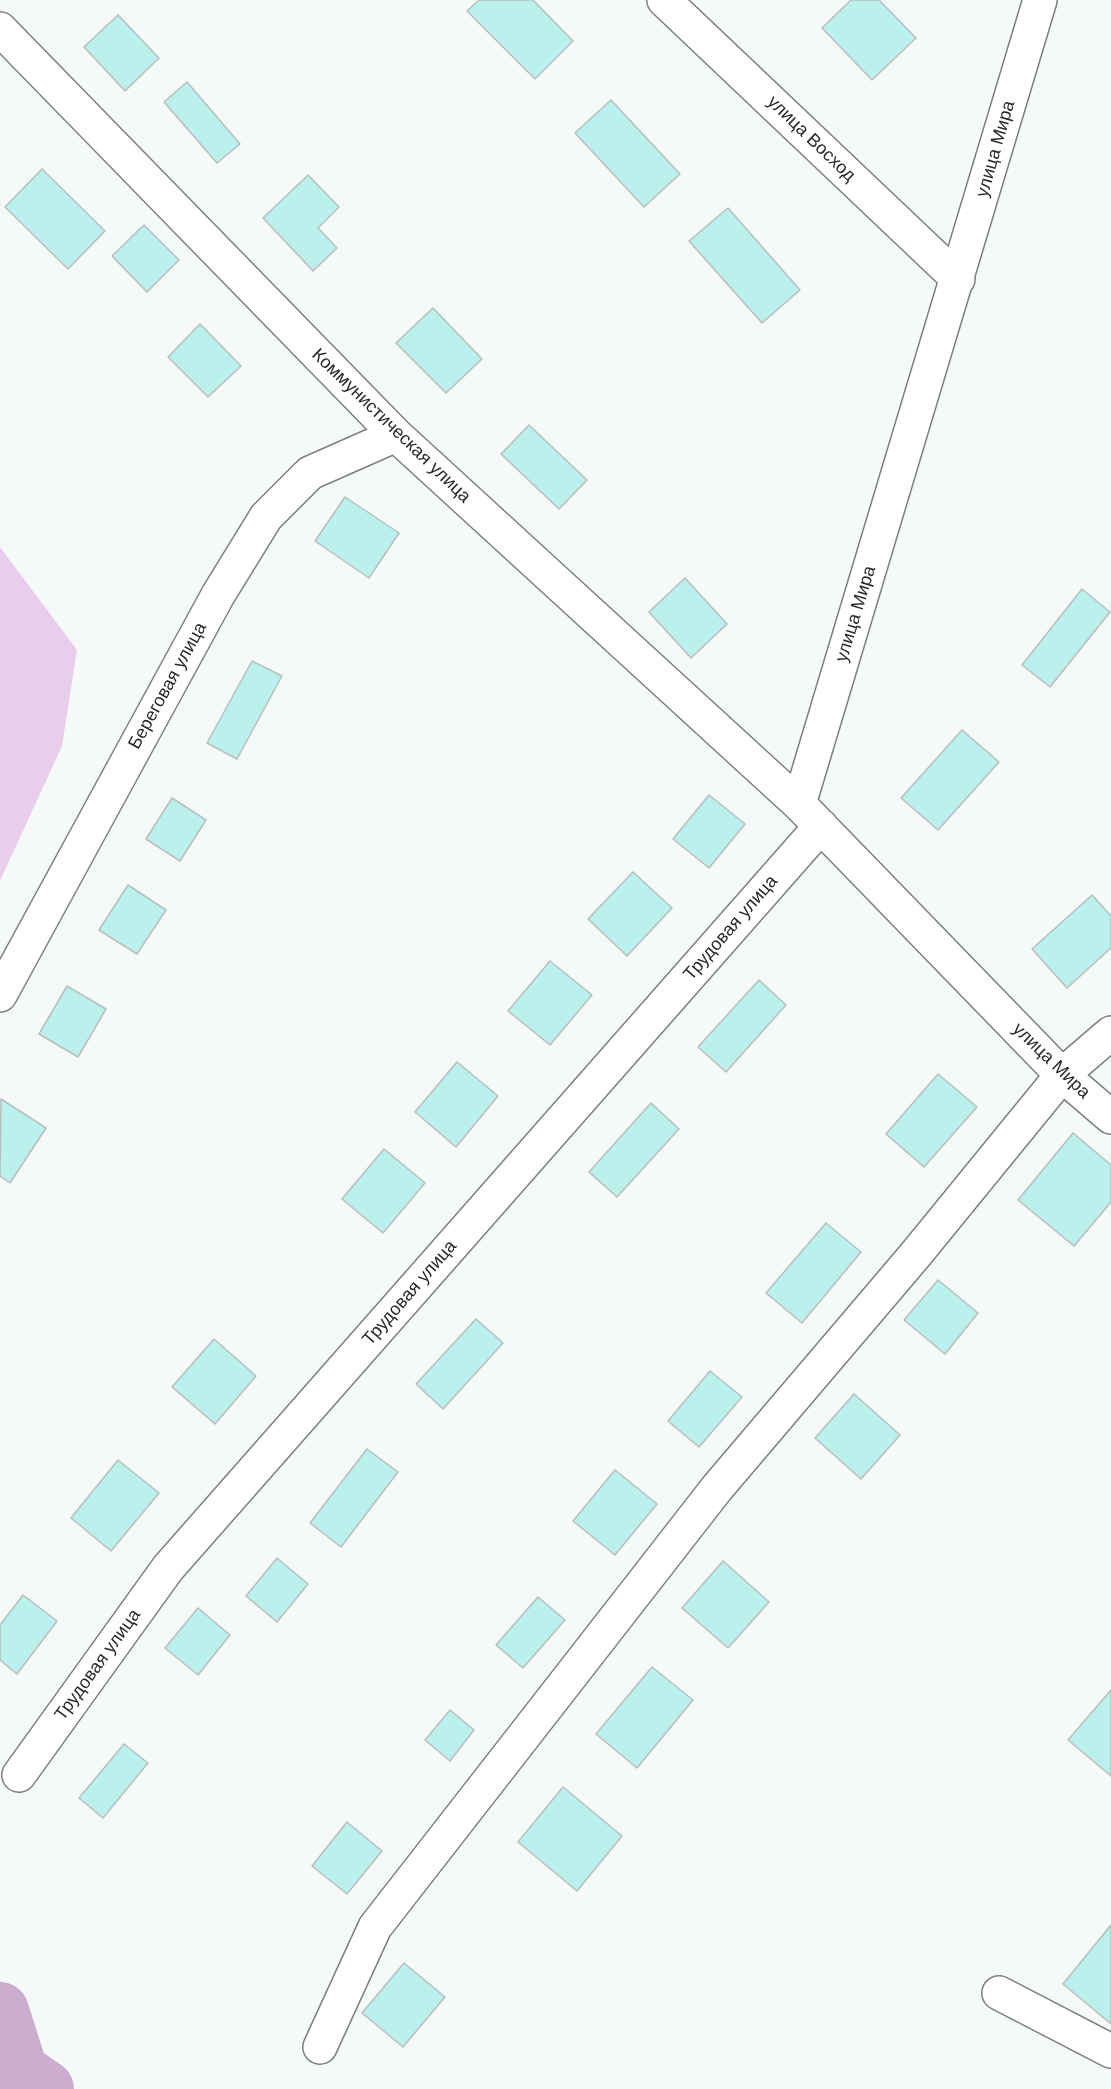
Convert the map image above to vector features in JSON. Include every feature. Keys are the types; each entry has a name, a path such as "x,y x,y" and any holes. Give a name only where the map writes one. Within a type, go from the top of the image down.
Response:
{"street":[{"name":"улица Восход","path":"664,0 958,279"},
{"name":"улица Мира","path":"1040,0 958,279 810,815 1062,1075 1111,1117"},
{"name":"Коммунистическая улица","path":"0,29 396,435 810,815"},
{"name":"Береговая улица","path":"0,995 218,595 266,516 310,473 396,435"},
{"name":"Трудовая улица","path":"19,1775 168,1568 810,815"},
{"path":"320,2047 375,1927 717,1488 916,1254 1062,1075 1111,1033"},
{"path":"999,1993 1111,2051"}],"shaded area":[{"path":"0,547 77,650 62,746 0,881"}],"building":[{"path":"479,0 533,0 573,41 535,79 467,11"},
{"path":"851,0 879,0 916,38 872,80 822,28"},
{"path":"118,15 159,58 125,91 84,47"},
{"path":"187,82 240,144 217,163 164,102"},
{"path":"611,100 680,174 644,207 575,133"},
{"path":"42,169 105,231 68,269 5,207"},
{"path":"308,175 339,207 318,228 337,248 313,271 263,218"},
{"path":"728,208 800,290 762,323 689,241"},
{"path":"144,225 179,260 147,292 112,256"},
{"path":"433,308 482,359 446,393 396,343"},
{"path":"200,324 241,366 208,397 168,357"},
{"path":"529,425 587,480 559,509 501,454"},
{"path":"345,497 399,533 369,578 315,541"},
{"path":"685,578 727,624 691,658 649,612"},
{"path":"1082,589 1110,612 1050,687 1022,665"},
{"path":"252,661 282,676 237,759 207,743"},
{"path":"962,730 999,762 938,830 901,798"},
{"path":"709,795 745,824 709,868 673,839"},
{"path":"172,798 206,820 180,861 146,839"},
{"path":"633,872 672,908 627,956 588,919"},
{"path":"128,885 166,910 137,954 99,930"},
{"path":"1092,895 1111,916 1111,948 1067,988 1032,949"},
{"path":"550,961 592,995 550,1045 508,1011"},
{"path":"759,980 786,1005 726,1072 698,1047"},
{"path":"67,986 106,1009 78,1057 39,1034"},
{"path":"457,1062 498,1096 456,1147 415,1112"},
{"path":"938,1074 977,1107 924,1167 886,1134"},
{"path":"1,1099 46,1128 10,1183 0,1176"},
{"path":"651,1103 679,1129 617,1197 589,1172"},
{"path":"1073,1133 1111,1165 1111,1202 1074,1246 1018,1200"},
{"path":"384,1149 425,1183 383,1233 342,1199"},
{"path":"826,1223 861,1252 802,1323 766,1293"},
{"path":"938,1280 978,1313 945,1354 904,1320"},
{"path":"476,1319 503,1343 443,1409 416,1384"},
{"path":"214,1339 256,1376 215,1424 172,1387"},
{"path":"710,1371 742,1397 699,1447 668,1421"},
{"path":"854,1394 900,1435 861,1479 815,1438"},
{"path":"367,1449 398,1472 341,1547 310,1523"},
{"path":"118,1460 159,1493 111,1551 71,1518"},
{"path":"615,1470 657,1504 615,1555 573,1521"},
{"path":"277,1558 308,1584 277,1622 246,1596"},
{"path":"723,1561 769,1602 728,1648 682,1608"},
{"path":"23,1595 57,1621 17,1674 0,1660 0,1625"},
{"path":"538,1597 565,1620 523,1668 496,1645"},
{"path":"198,1608 230,1635 198,1675 165,1648"},
{"path":"652,1667 693,1700 637,1768 596,1734"},
{"path":"1111,1690 1111,1776 1068,1740"},
{"path":"450,1710 474,1730 450,1761 425,1740"},
{"path":"124,1744 148,1763 103,1818 79,1798"},
{"path":"563,1787 622,1836 577,1891 518,1842"},
{"path":"347,1822 382,1851 347,1894 312,1866"},
{"path":"1111,1925 1111,2024 1063,1984"},
{"path":"404,1963 445,1997 403,2047 362,2013"}],"waterway":[{"path":"0,2011 19,2071 45,2089"}]}
